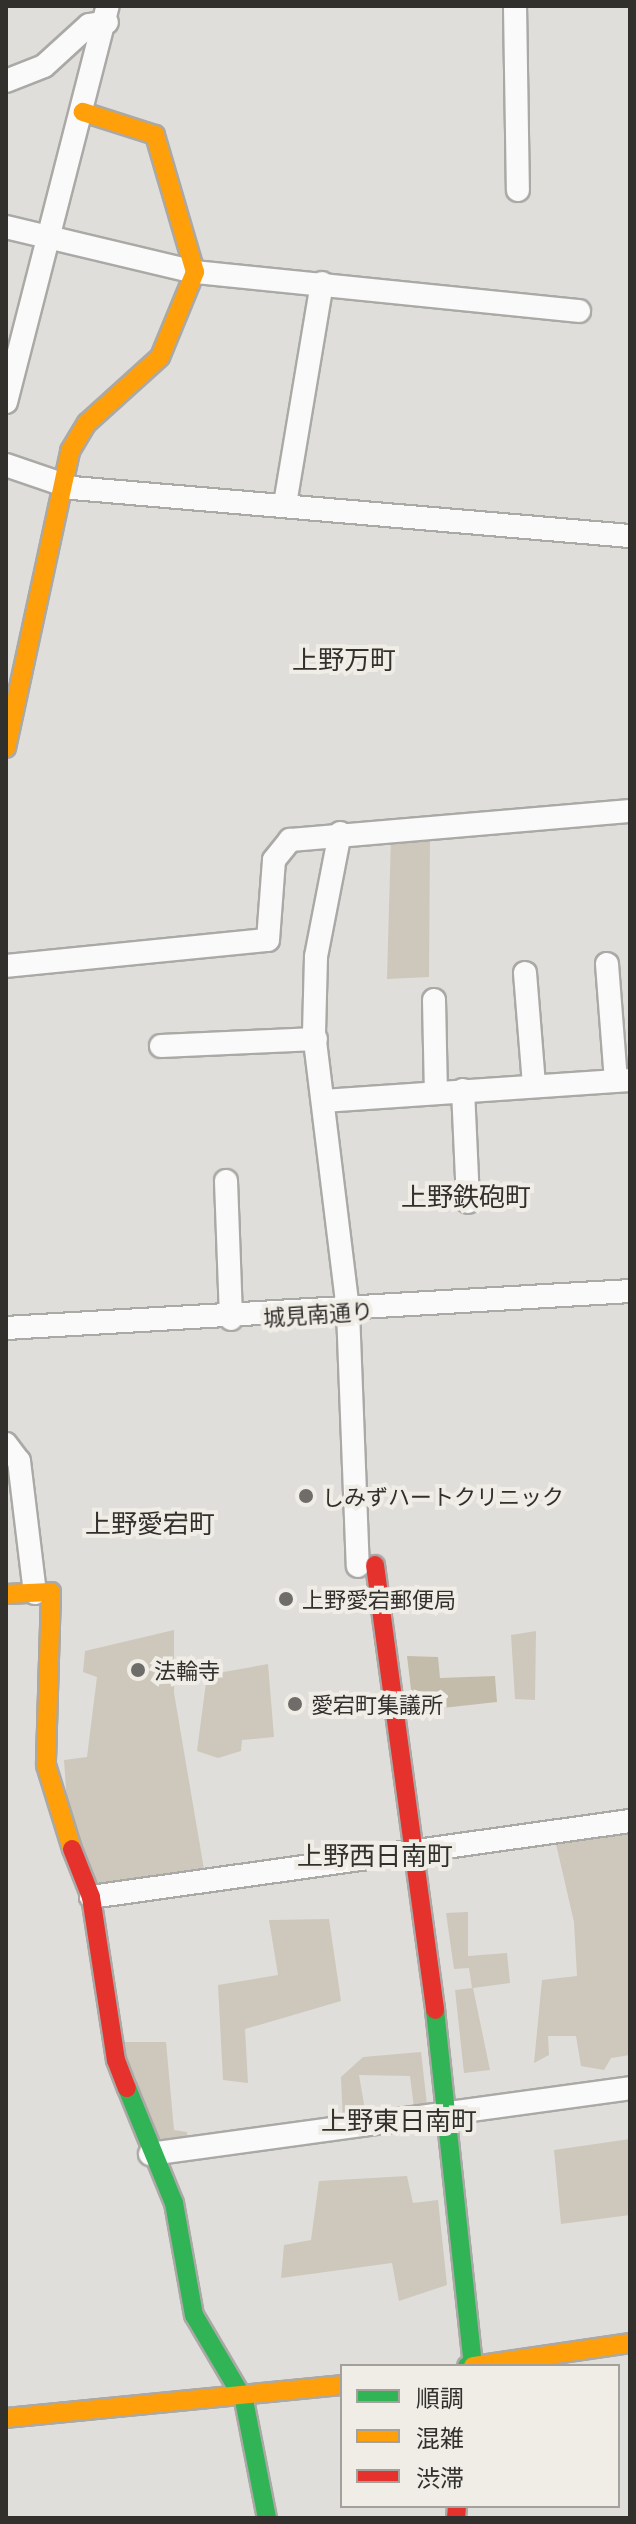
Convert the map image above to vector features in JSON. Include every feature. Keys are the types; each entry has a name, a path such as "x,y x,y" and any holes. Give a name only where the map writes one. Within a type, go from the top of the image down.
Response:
{"street":[{"path":"515,6 518,190"},
{"path":"6,81 44,66 89,25 108,14"},
{"path":"6,402 108,14"},
{"path":"6,748 60,484 87,423 160,357 195,272 155,135 83,112"},
{"path":"6,227 195,272 579,311"},
{"path":"285,504 322,283"},
{"path":"6,465 60,484 630,536"},
{"path":"6,966 268,940 278,851 290,840 340,833 630,811"},
{"path":"340,833 316,957 316,1039 348,1311 367,1565 417,1850 471,2364"},
{"path":"323,1101 623,1080 607,964"},
{"path":"525,973 534,1086"},
{"path":"434,1000 436,1092"},
{"path":"161,1046 316,1039"},
{"path":"463,1090 468,1202"},
{"path":"226,1181 231,1319"},
{"name":"城見南通り","path":"6,1328 231,1319 630,1291"},
{"path":"6,1444 19,1461 35,1593"},
{"path":"7,1598 51,1592 46,1765 66,1844 91,1897 116,2060 150,2154 174,2203 194,2315 244,2400 267,2518"},
{"path":"91,1897 630,1821"},
{"path":"150,2154 445,2111 630,2088"},
{"path":"485,2364 630,2343"},
{"path":"6,2418 244,2400 340,2385"}],"shaded area":[{"path":"430,833 429,977 387,979 391,836"},
{"path":"174,1630 174,1693 206,1881 91,1897 68,1818 64,1760 87,1757 97,1677 83,1672 85,1651"},
{"path":"536,1631 535,1700 515,1699 511,1635"},
{"path":"407,1656 438,1657 440,1678 495,1676 497,1702 424,1710 412,1698"},
{"path":"268,1664 274,1737 242,1740 241,1751 218,1758 197,1751 207,1675"},
{"path":"630,1823 630,2055 611,2058 604,2070 581,2066 576,2036 548,2036 549,2055 534,2063 542,1980 577,1976 574,1922 553,1831"},
{"path":"468,1912 468,1956 507,1953 510,1983 473,1988 490,2070 464,2073 455,1990 472,1988 469,1968 454,1969 446,1913"},
{"path":"329,1919 341,2001 245,2029 248,2083 223,2080 218,1985 278,1975 269,1920"},
{"path":"123,2042 166,2042 174,2130 187,2132 188,2148 150,2154"},
{"path":"421,2052 428,2113 415,2115 410,2076 359,2075 367,2122 343,2126 341,2077 363,2057"},
{"path":"630,2139 630,2215 561,2224 554,2150"},
{"path":"407,2176 413,2203 438,2200 447,2285 399,2301 392,2263 281,2278 284,2245 311,2240 319,2181"}],"traffic: fast":[{"path":"435,2010 473,2364"},
{"path":"127,2088 174,2203 194,2315 244,2400 267,2518"}],"traffic: slow":[{"path":"6,748 70,451 87,423 160,357 195,272 155,135 83,112"},
{"path":"6,1594 51,1592 46,1765 72,1849"},
{"path":"487,2364 630,2343"},
{"path":"6,2418 340,2385"}],"traffic: jam":[{"path":"375,1565 435,2010"},
{"path":"72,1849 91,1897 116,2060 127,2088"},
{"path":"456,2518 457,2508"}],"place":[{"name":"しみずハートクリニック","path":"306,1496"},
{"name":"上野愛宕郵便局","path":"286,1599"},
{"name":"法輪寺","path":"138,1670"},
{"name":"愛宕町集議所","path":"295,1704"}],"district":[{"name":"上野万町","path":"344,658"},
{"name":"上野鉄砲町","path":"466,1195"},
{"name":"上野愛宕町","path":"150,1522"},
{"name":"上野西日南町","path":"375,1854"},
{"name":"上野東日南町","path":"399,2119"}]}
